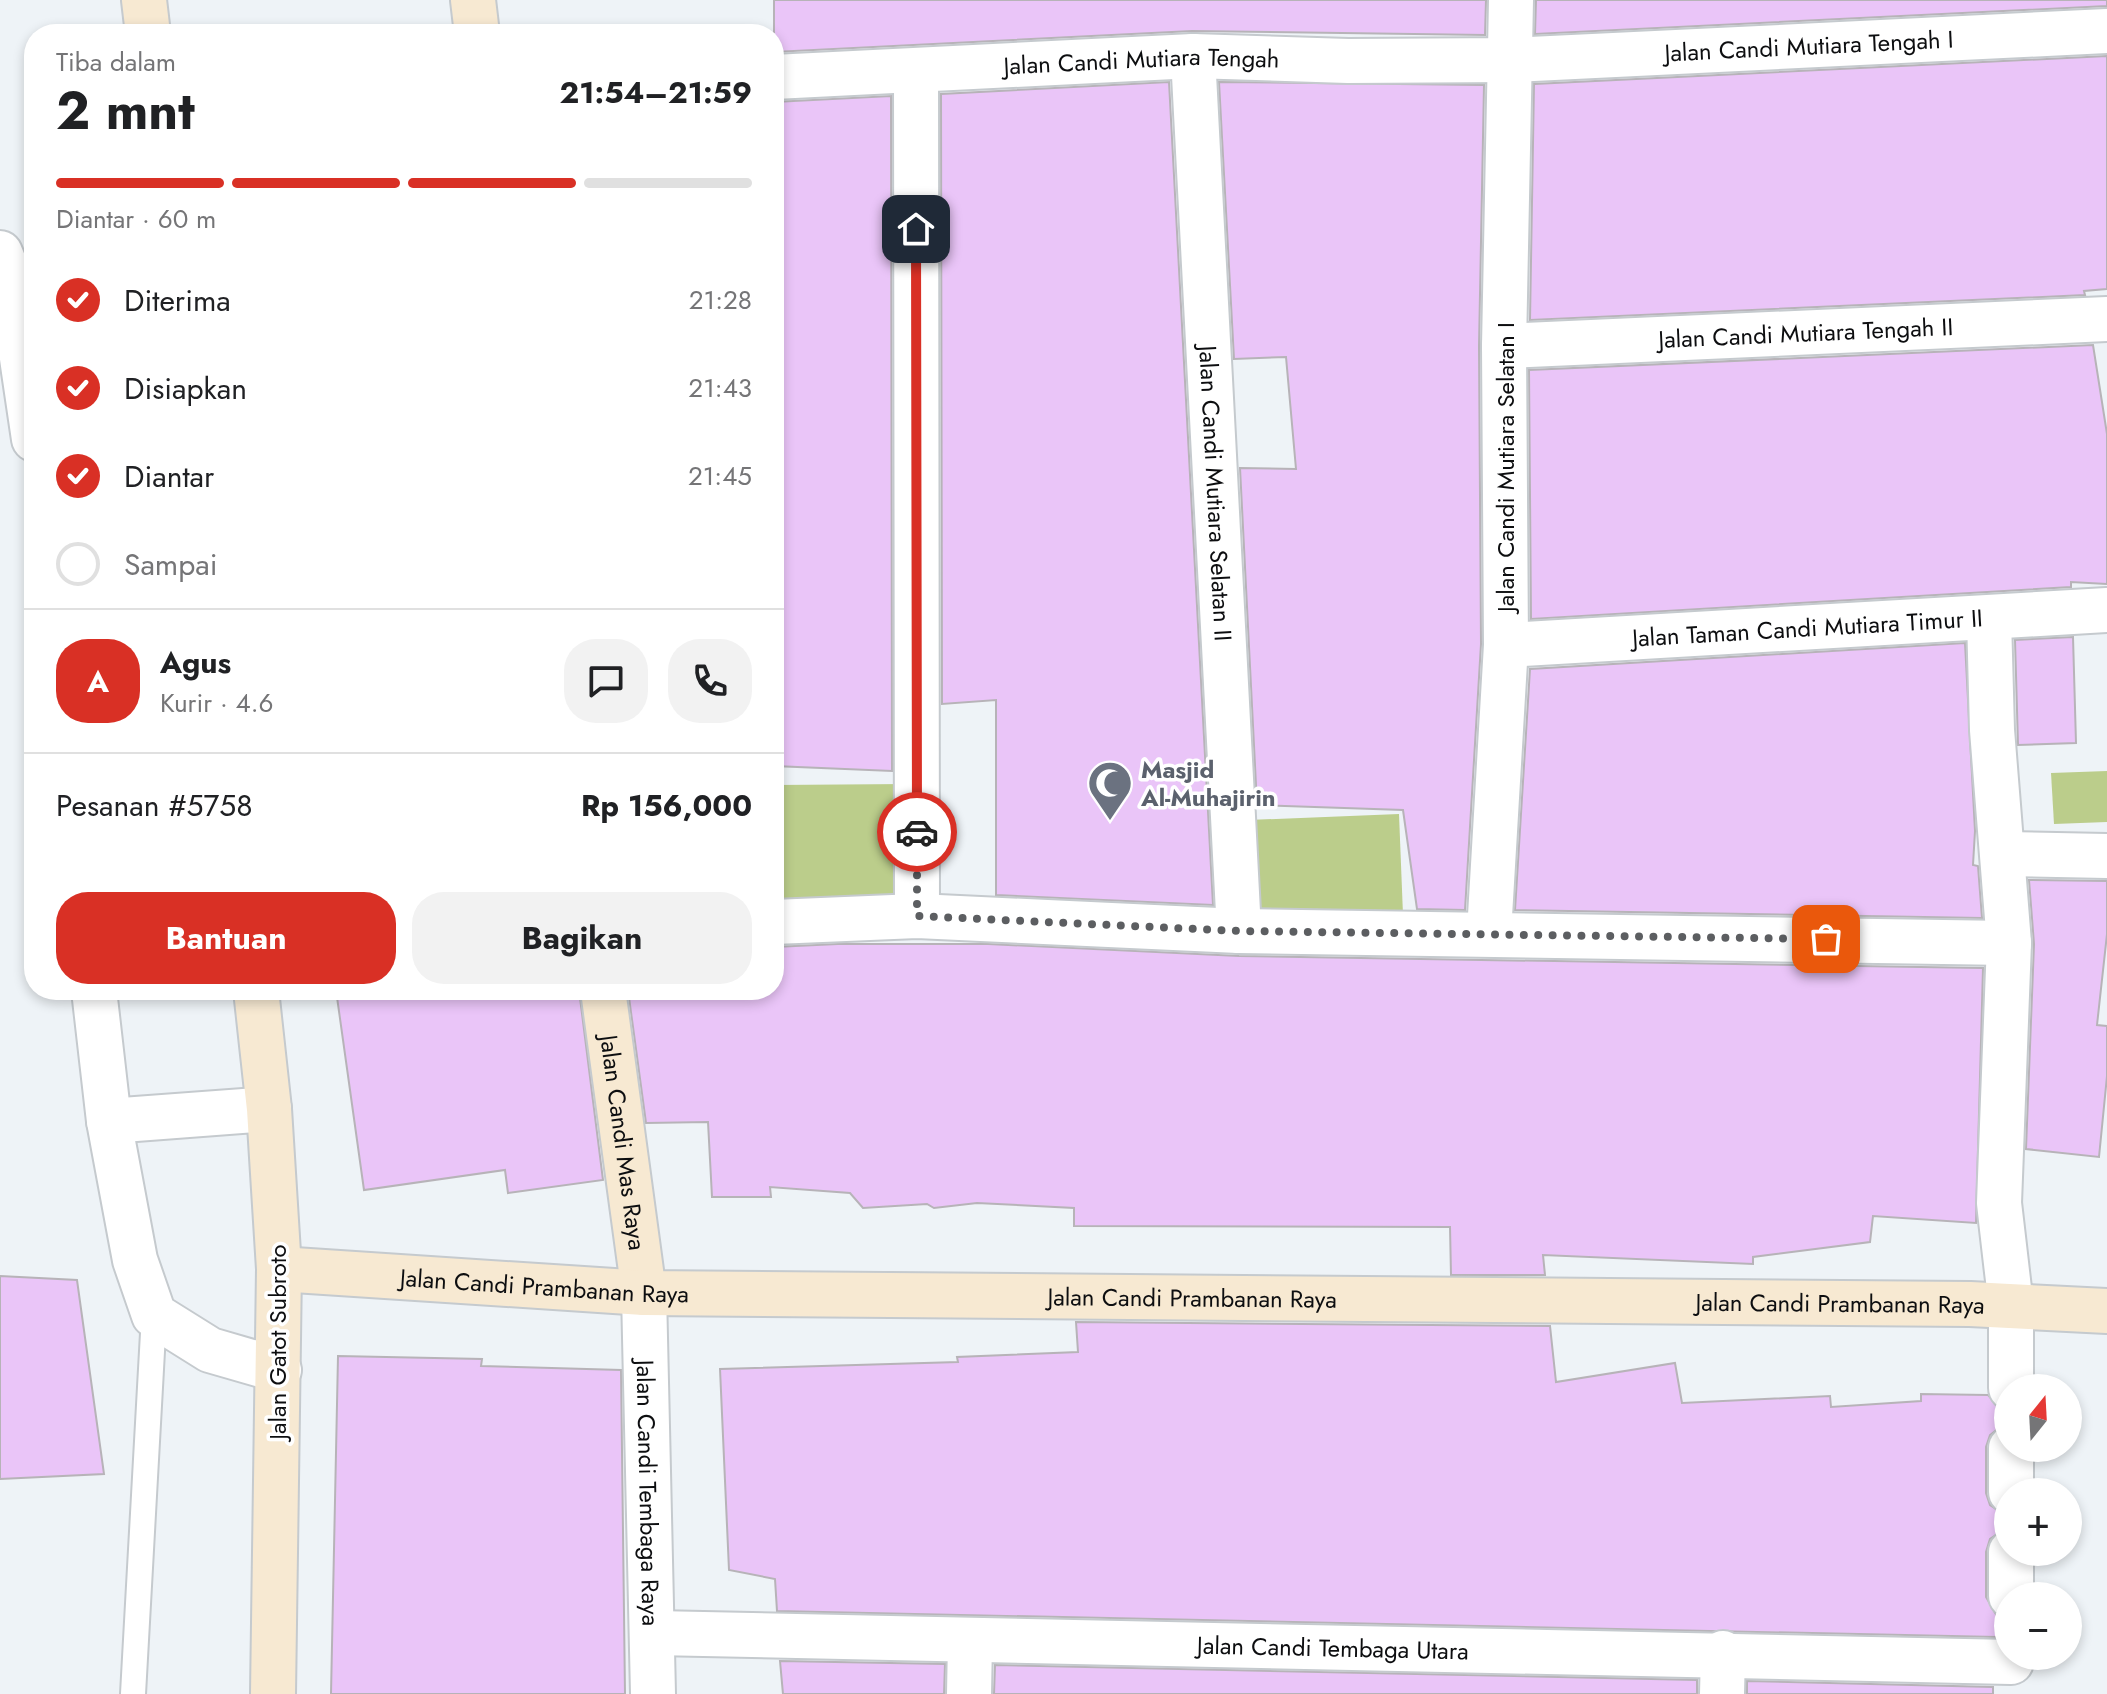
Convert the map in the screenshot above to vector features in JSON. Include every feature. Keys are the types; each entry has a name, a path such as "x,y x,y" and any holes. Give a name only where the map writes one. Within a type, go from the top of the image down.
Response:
{"street":[{"path":"144,0 147,24"},
{"path":"473,0 476,24"},
{"name":"Jalan Candi Mutiara Selatan I","path":"1489,933 1506,645 1504,346 1511,0"},
{"name":"Jalan Candi Mutiara Tengah I","path":"1511,60 2107,31"},
{"name":"Jalan Candi Mutiara Tengah","path":"784,77 916,73 1193,56 1348,61 1511,60"},
{"name":"Jalan Candi Mutiara Selatan II","path":"1193,56 1239,931"},
{"path":"916,73 917,916"},
{"path":"0,253 10,277 24,372"},
{"name":"Jalan Candi Mutiara Tengah II","path":"1504,346 2107,319"},
{"name":"Jalan Taman Candi Mutiara Timur II","path":"1506,645 2107,610"},
{"path":"1989,618 1992,730 2009,943 1999,1203 2011,1306 2011,1374"},
{"path":"2004,854 2107,856"},
{"path":"784,922 917,916 1239,931 2009,943"},
{"path":"95,1000 109,1121 135,1260 154,1315 210,1350 279,1370"},
{"name":"Jalan Gatot Subroto","path":"257,1000 269,1109 279,1269 273,1694"},
{"name":"Jalan Candi Mas Raya","path":"604,1000 644,1293"},
{"path":"109,1121 269,1109"},
{"name":"Jalan Candi Prambanan Raya","path":"279,1269 644,1293 2011,1306 2107,1311"},
{"name":"Jalan Candi Tembaga Raya","path":"644,1293 655,1633 653,1694"},
{"name":"Jalan Candi Tembaga Utara","path":"655,1633 970,1642 1723,1674 2011,1671"},
{"path":"969,1694 970,1642"}],"lane":[{"path":"133,1694 154,1315"}],"green space":[{"path":"2107,771 2107,822 2054,824 2051,773"},
{"path":"908,784 908,898 784,899 784,785"},
{"path":"1399,814 1403,915 1253,921 1248,820"}],"building":[{"path":"774,0 1486,0 1485,35 1192,31 784,51 784,24 774,24"},
{"path":"1536,0 2107,0 2107,6 1535,34"},
{"path":"2107,56 2107,289 2084,291 2085,295 1530,320 1534,84"},
{"path":"1169,82 1213,905 996,895 996,700 942,704 941,94"},
{"path":"1219,82 1484,85 1479,346 1481,644 1465,910 1417,909 1403,810 1257,805 1240,468 1296,469 1286,357 1234,359"},
{"path":"891,96 892,771 784,766 784,101"},
{"path":"2093,345 2107,434 2107,584 2071,582 2071,587 1531,619 1529,370"},
{"path":"2073,637 2076,743 2018,745 2015,640"},
{"path":"1965,643 1975,831 1973,865 1978,866 1982,918 1515,910 1530,669"},
{"path":"2029,880 2107,881 2107,934 2097,1025 2107,1026 2107,1076 2099,1157 2026,1149 2034,944"},
{"path":"988,944 1239,956 1983,968 1976,1223 1873,1216 1870,1242 1753,1257 1753,1264 1543,1255 1545,1275 1451,1275 1450,1227 1074,1226 1074,1208 977,1203 934,1208 927,1204 863,1208 850,1193 770,1187 771,1197 712,1197 708,1122 646,1123 629,1000 784,1000 784,947"},
{"path":"337,1000 580,1000 603,1180 508,1193 505,1170 364,1190"},
{"path":"0,1276 77,1280 104,1474 0,1479"},
{"path":"1076,1322 1550,1326 1556,1382 1675,1363 1682,1403 1830,1396 1831,1407 1921,1401 1921,1394 1988,1395 1994,1401 1994,1432 1986,1447 1986,1493 1994,1508 1994,1536 1986,1552 1986,1597 1994,1611 1994,1637 777,1611 775,1579 729,1570 720,1369 958,1362 957,1357 1078,1352"},
{"path":"338,1356 482,1359 481,1366 621,1370 625,1694 331,1694"},
{"path":"780,1661 945,1664 944,1694 783,1694"},
{"path":"995,1665 1697,1680 1697,1694 994,1694"},
{"path":"1747,1681 1993,1687 1993,1694 1747,1694"}],"way so far":[{"path":"917,832 917,916 1239,931 1826,939"}],"place":[{"name":"Masjid Al-Muhajirin","path":"1110,822"}],"route":[{"path":"916,229 917,832"}]}
